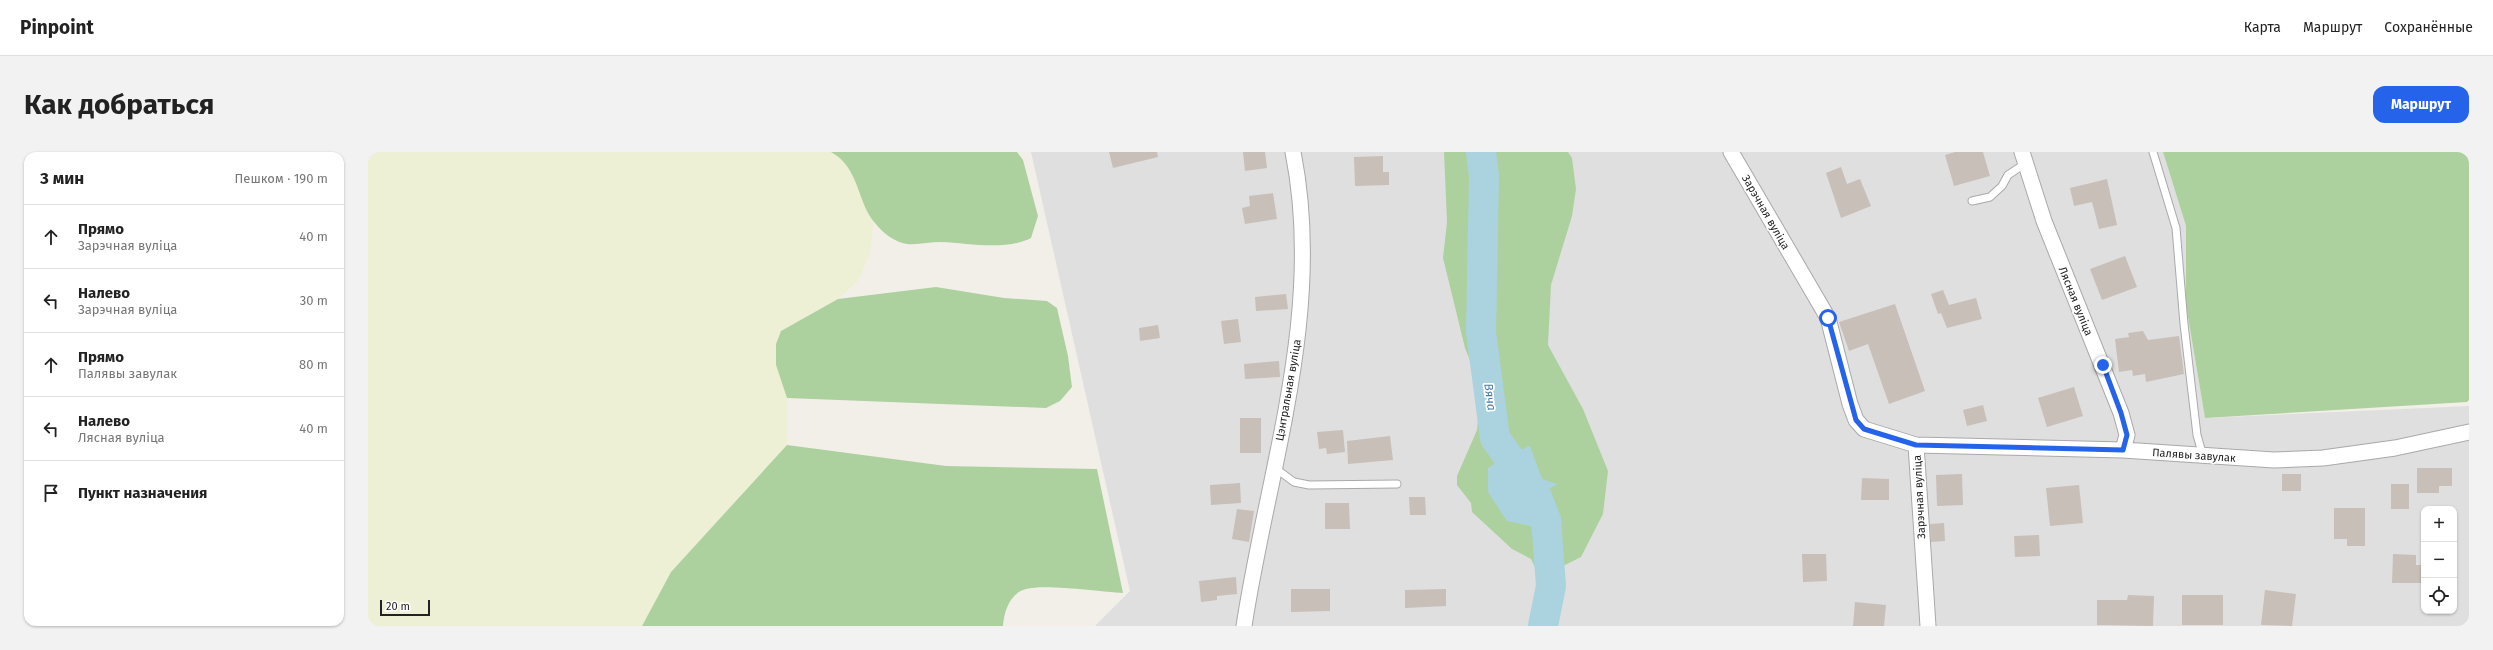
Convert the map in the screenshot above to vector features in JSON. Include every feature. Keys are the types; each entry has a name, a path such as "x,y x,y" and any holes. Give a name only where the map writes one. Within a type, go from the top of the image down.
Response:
{"street":[{"name":"Цэнтральная вуліца","path":"1244,626 1295,356 1303,281 1302,213 1293,152"},
{"name":"Зарэчная вуліца","path":"1731,152 1828,318 1856,420 1864,429 1916,445 1919,518 1928,626"},
{"name":"Лясная вуліца","path":"2024,158 2047,229 2121,413 2127,435 2123,450"},
{"name":"Палявы завулак","path":"1916,445 2123,450 2274,460 2323,458 2395,448 2469,432"}],"lane":[{"path":"2153,152 2176,228 2184,324 2197,435 2202,456"},
{"path":"1972,201 1990,197 2002,186 2008,175 2024,158"},
{"path":"1275,468 1294,482 1309,485 1397,484"}],"shaded area":[{"path":"1031,152 2163,152 2186,226 2186,305 2205,418 2469,406 2469,626 1095,626 1130,591"}],"green space":[{"path":"368,152 831,152 839,156 853,175 874,222 870,254 858,281 838,299 781,331 776,344 776,365 787,398 787,445 671,572 642,626 368,626"},
{"path":"831,152 1017,152 1023,160 1038,216 1031,238 1021,242 998,245 975,245 941,242 911,244 902,243 885,234 875,223 869,215 848,167"},
{"path":"1444,152 1568,152 1572,158 1576,189 1572,216 1551,285 1548,345 1583,409 1608,471 1603,514 1581,557 1559,568 1542,572 1536,569 1531,559 1512,549 1472,512 1471,503 1457,485 1457,476 1477,430 1481,387 1465,348 1443,258 1447,222"},
{"path":"2163,152 2469,152 2469,400 2467,402 2205,418 2186,305 2186,226"},
{"path":"936,287 1004,298 1047,301 1057,308 1068,356 1072,387 1060,401 1046,408 787,398 776,365 776,344 781,331 838,299"},
{"path":"787,445 946,466 1097,469 1123,593 1047,587 1026,589 1016,594 1009,603 1006,609 1003,626 642,626 671,572"}],"water":[{"path":"1530,446 1542,479 1557,484 1537,497 1546,520 1535,527 1507,521 1488,492 1488,468 1509,455"}],"building":[{"path":"1109,152 1157,152 1158,157 1113,168"},
{"path":"1243,152 1265,152 1267,168 1245,171"},
{"path":"1955,152 1983,152 1990,176 1954,186 1945,155"},
{"path":"1383,156 1383,172 1389,172 1389,185 1355,186 1354,157"},
{"path":"1841,167 1847,184 1860,179 1871,206 1841,218 1826,173"},
{"path":"2107,179 2117,225 2099,229 2092,202 2074,206 2070,188"},
{"path":"1273,193 1277,219 1245,224 1242,208 1250,206 1249,196"},
{"path":"2125,256 2137,287 2102,300 2090,269"},
{"path":"1943,290 1949,305 1976,298 1982,319 1947,328 1941,313 1938,314 1931,294"},
{"path":"1286,294 1288,309 1256,311 1255,297"},
{"path":"1895,304 1925,391 1889,404 1868,344 1849,351 1839,322"},
{"path":"1238,319 1241,342 1224,344 1221,321"},
{"path":"1158,325 1160,338 1140,341 1139,328"},
{"path":"2143,331 2148,340 2179,336 2184,374 2146,382 2145,374 2133,376 2132,370 2119,372 2115,339 2129,337 2128,333"},
{"path":"1279,361 1280,377 1245,379 1244,364"},
{"path":"2074,387 2083,416 2047,427 2038,398"},
{"path":"1983,405 1987,421 1967,426 1963,410"},
{"path":"1240,418 1261,418 1261,453 1240,453"},
{"path":"1343,430 1345,452 1327,454 1326,448 1319,449 1317,432"},
{"path":"1390,436 1393,460 1348,464 1347,441"},
{"path":"2417,468 2452,468 2452,486 2439,486 2439,493 2417,493"},
{"path":"1962,474 1963,505 1937,506 1936,475"},
{"path":"2282,474 2301,474 2301,491 2282,491"},
{"path":"1862,478 1889,479 1889,500 1861,500"},
{"path":"1240,483 1241,503 1211,505 1210,485"},
{"path":"2391,484 2409,484 2409,509 2391,509"},
{"path":"2079,485 2083,523 2050,526 2046,488"},
{"path":"1409,497 1425,497 1426,515 1410,515"},
{"path":"1325,503 1349,503 1350,529 1325,529"},
{"path":"2334,508 2365,508 2365,546 2347,546 2347,539 2334,539"},
{"path":"1237,509 1254,511 1249,542 1232,539"},
{"path":"1944,523 1945,541 1931,542 1930,524"},
{"path":"2039,535 2040,556 2015,557 2014,536"},
{"path":"1802,554 1826,554 1827,581 1803,582"},
{"path":"2393,554 2416,555 2416,565 2421,565 2421,583 2392,583"},
{"path":"1236,577 1237,594 1217,596 1217,600 1201,602 1199,581"},
{"path":"1291,589 1330,589 1330,611 1291,612"},
{"path":"1446,589 1446,606 1405,608 1405,590"},
{"path":"2265,590 2296,594 2292,626 2261,625"},
{"path":"2128,595 2154,596 2153,626 2097,625 2097,600 2127,600"},
{"path":"2182,595 2223,595 2223,625 2182,625"},
{"path":"1855,602 1886,605 1884,626 1853,626"}],"waterway":[{"name":"Вяча","path":"1481,152 1484,176 1481,332 1495,438 1537,497 1546,520 1551,586 1543,626"}],"route":[{"path":"1828,318 1850,404 1856,420 1864,429 1916,445 2123,450 2127,435 2121,413 2103,365"}]}
